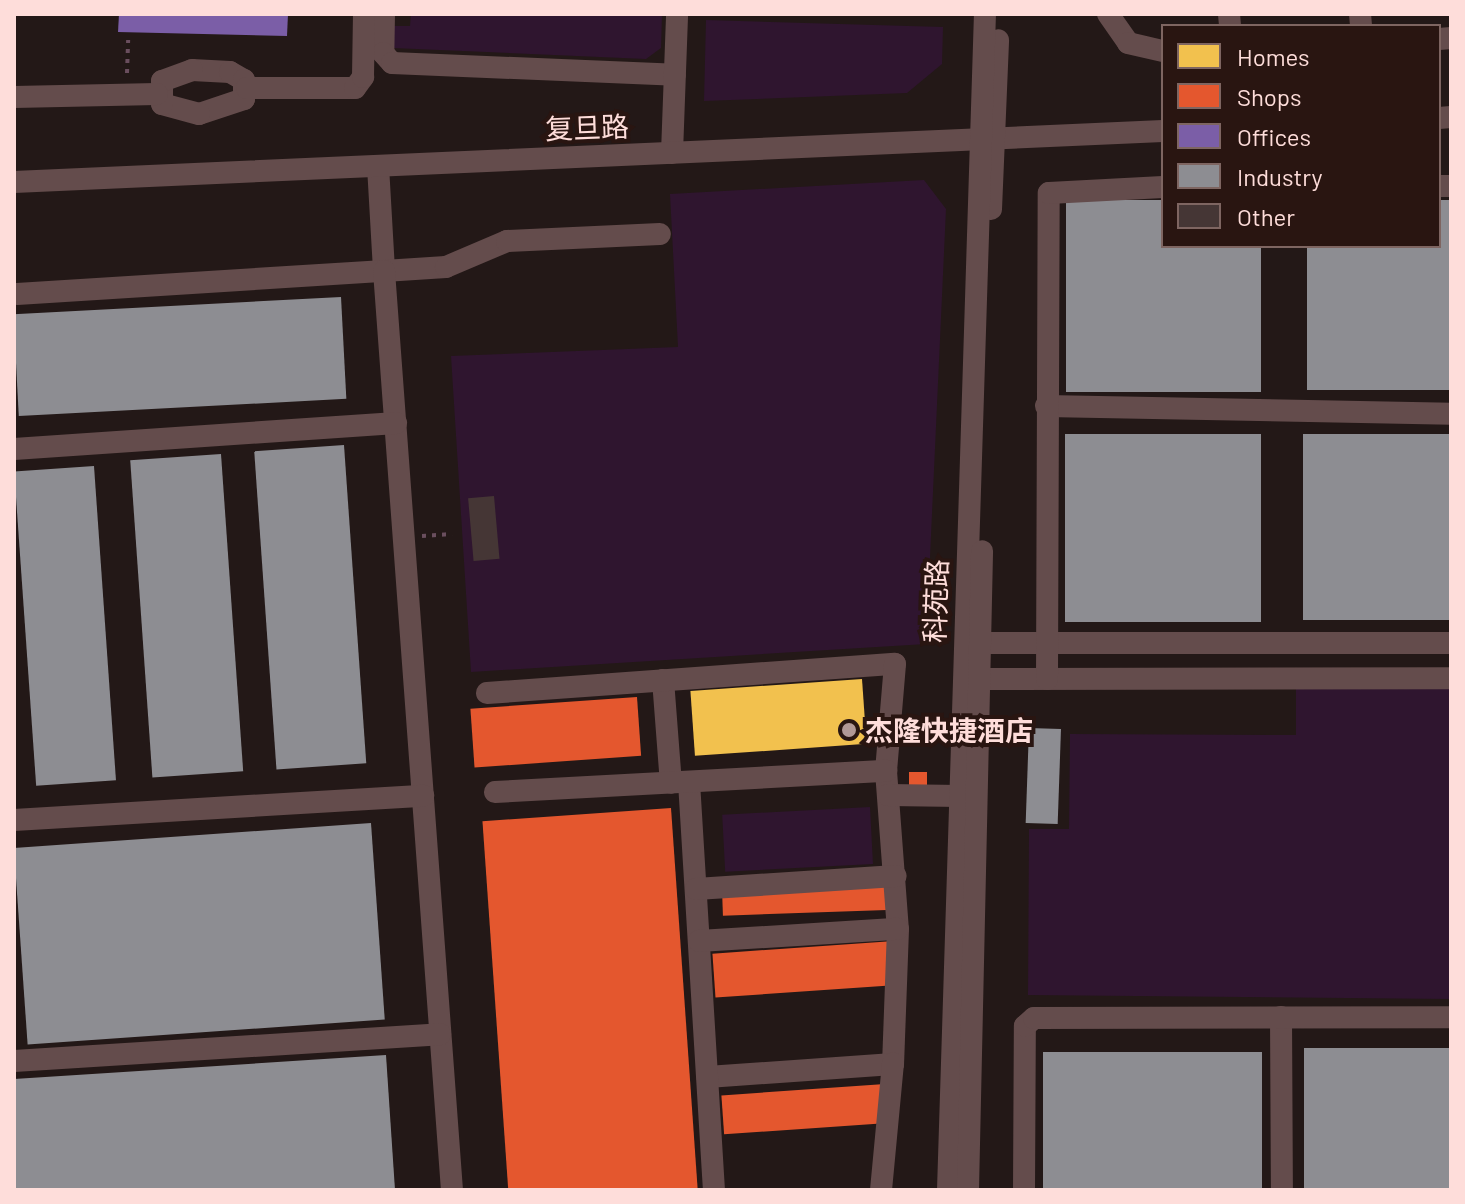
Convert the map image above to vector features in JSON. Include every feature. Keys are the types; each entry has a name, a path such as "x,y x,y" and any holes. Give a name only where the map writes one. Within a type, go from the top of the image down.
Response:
{"street":[{"path":"157,94 162,81 192,70 230,72 247,88 355,88 363,77 364,14"},
{"path":"384,14 383,53 392,63 675,75"},
{"path":"672,153 677,14"},
{"name":"科苑路","path":"968,1190 980,643 985,14"},
{"name":"科苑路","path":"948,1190 986,139 1000,14"},
{"path":"1108,14 1128,43 1161,51"},
{"path":"14,97 157,94 173,110 199,114 237,107 247,88"},
{"name":"复旦路","path":"14,182 1161,131"},
{"path":"378,166 452,1190"},
{"path":"1047,679 1049,193 1161,187"},
{"path":"17,294 446,267 507,241 660,234"},
{"path":"1046,406 1451,414"},
{"path":"14,449 396,423"},
{"path":"980,643 1451,643"},
{"path":"487,693 895,664 886,771 898,929 893,1064 881,1190"},
{"path":"979,679 1451,678"},
{"path":"663,680 696,889 714,1190"},
{"path":"495,792 886,771"},
{"path":"888,795 960,796"},
{"path":"14,820 423,796"},
{"path":"696,889 896,876"},
{"path":"699,941 898,929"},
{"path":"1281,1017 1282,1190"},
{"path":"1024,1190 1025,1026 1034,1018 1451,1017"},
{"path":"14,1061 440,1034"},
{"path":"707,1077 893,1064"}],"path":[{"path":"127,94 128,40"},
{"path":"404,538 452,534"}],"shaded area":[{"path":"411,14 662,14 661,48 646,59 393,48 389,26 410,26"},
{"path":"706,20 943,27 942,64 907,93 704,101"},
{"path":"924,180 946,209 926,644 471,672 451,356 678,347 670,194"},
{"path":"1451,684 1451,999 1028,995 1029,829 1069,829 1070,734 1296,735 1296,685"},
{"path":"870,807 873,864 725,872 722,815"}],"building: Homes":[{"path":"862,679 867,744 695,756 690,691"}],"building: Shops":[{"path":"637,697 641,756 475,768 470,709"},
{"path":"909,772 927,772 927,792 909,792"},
{"path":"671,808 698,1190 508,1190 482,821"},
{"path":"886,886 887,910 723,916 722,892"},
{"path":"894,941 897,985 716,998 712,954"},
{"path":"885,1084 888,1123 724,1134 721,1095"}],"building: Offices":[{"path":"119,14 288,14 287,36 118,32"}],"building: Industry":[{"path":"1066,200 1161,200 1161,248 1261,248 1261,392 1066,392"},
{"path":"1441,200 1451,200 1451,390 1307,390 1307,248 1441,248"},
{"path":"341,297 346,399 19,416 14,314"},
{"path":"1065,434 1261,434 1261,622 1065,622"},
{"path":"1303,434 1451,434 1451,620 1303,620"},
{"path":"344,445 366,763 276,770 254,451"},
{"path":"221,454 243,771 152,778 130,460"},
{"path":"94,466 116,780 36,786 14,472"},
{"path":"1029,728 1061,729 1058,824 1026,823"},
{"path":"371,823 385,1020 28,1044 14,848"},
{"path":"1304,1048 1451,1048 1451,1190 1304,1190"},
{"path":"1043,1052 1262,1052 1262,1190 1043,1190"},
{"path":"386,1055 395,1190 14,1190 14,1079"}],"building: Other":[{"path":"494,496 499,559 474,561 468,498"}],"place":[{"name":"杰隆快捷酒店","path":"849,730"}]}
